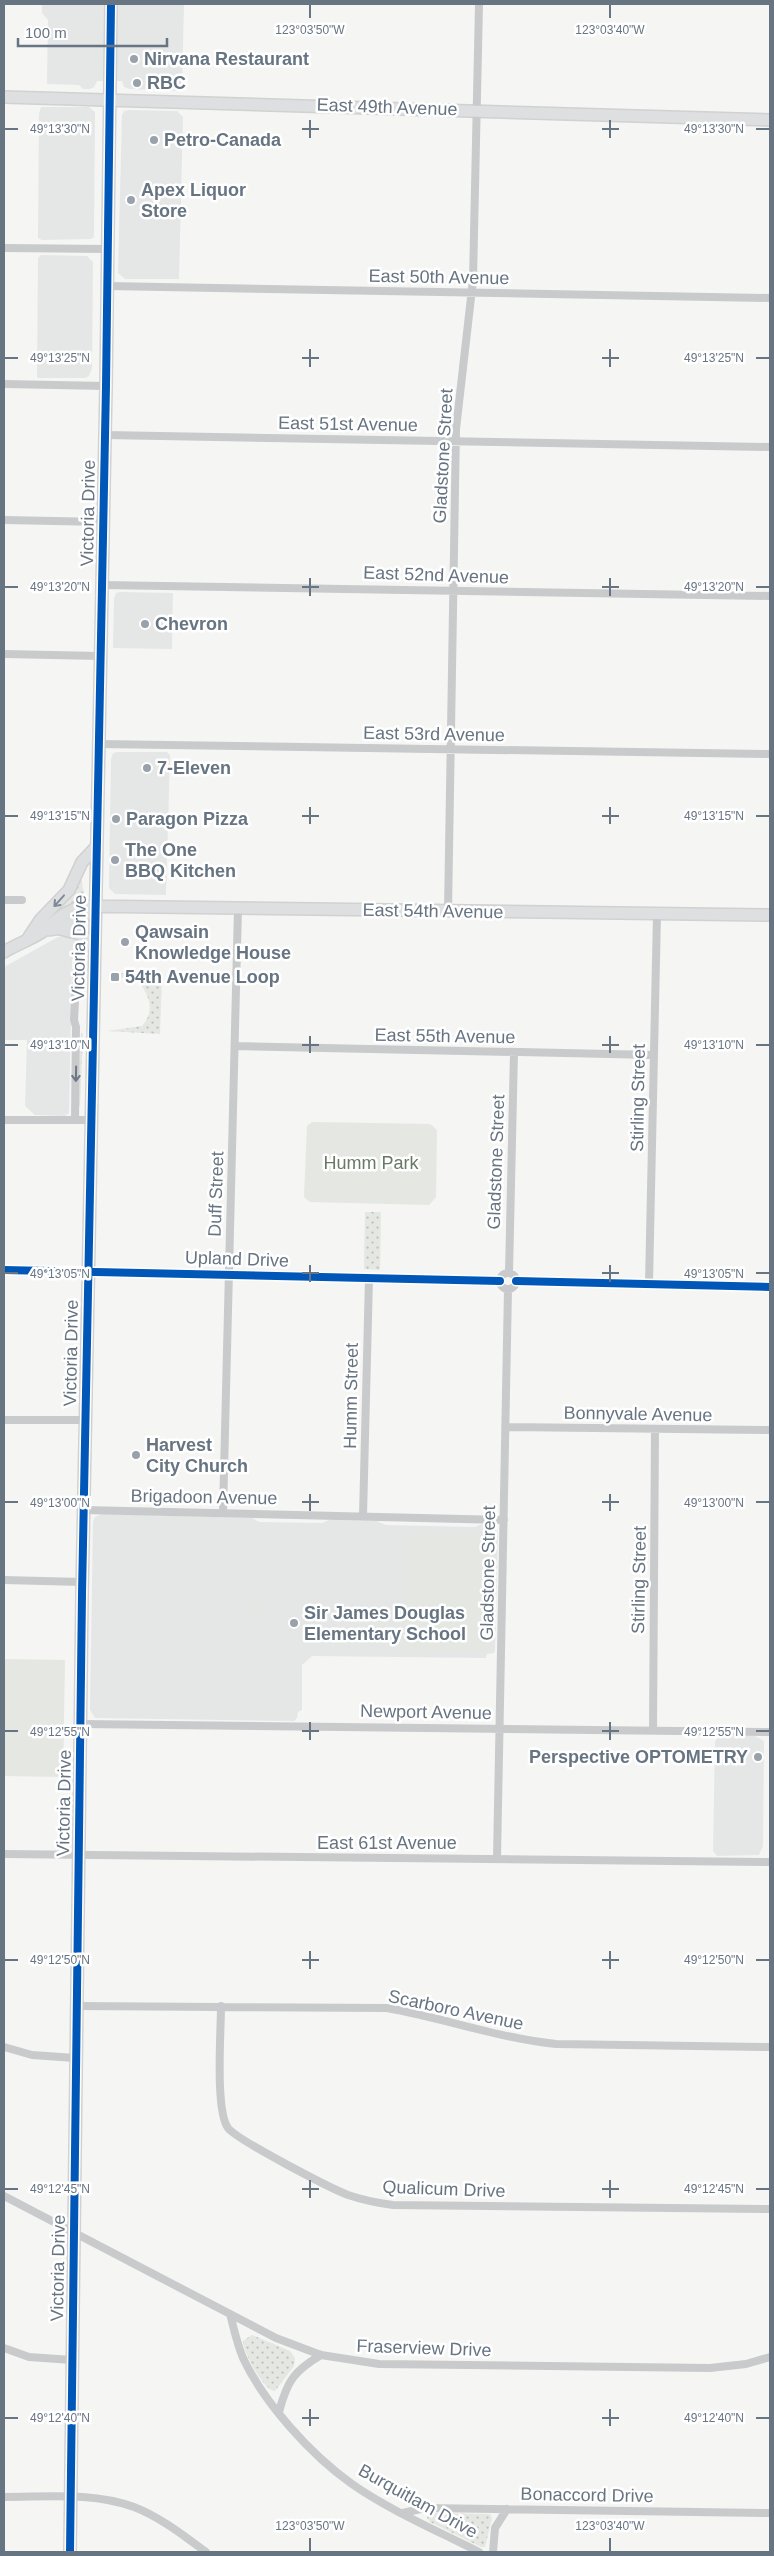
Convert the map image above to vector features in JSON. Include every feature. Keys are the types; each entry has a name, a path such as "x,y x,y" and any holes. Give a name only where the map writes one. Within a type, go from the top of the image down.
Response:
{"street":[{"name":"Victoria Drive","path":"70,2552 82,1582 92,1027 104,522 111,4"},
{"name":"Gladstone Street","path":"448,911 456,441 473,292 475,111 479,4"},
{"name":"East 49th Avenue","path":"4,97 770,120"},
{"path":"4,248 108,249"},
{"name":"East 50th Avenue","path":"108,286 770,298"},
{"path":"4,384 106,386"},
{"name":"East 51st Avenue","path":"105,435 770,447"},
{"path":"4,520 104,522"},
{"name":"East 52nd Avenue","path":"102,585 770,596"},
{"path":"4,654 100,656"},
{"name":"East 53rd Avenue","path":"98,744 770,754"},
{"path":"27,939 41,919 69,890 82,862 96,846"},
{"path":"4,900 22,900"},
{"name":"East 54th Avenue","path":"45,930 52,921 82,906 770,915"},
{"path":"60,929 82,918 95,907"},
{"name":"Duff Street","path":"223,1512 238,908"},
{"name":"Stirling Street","path":"649,1283 657,914"},
{"path":"4,952 45,930 60,929 80,934 94,947"},
{"path":"75,1120 76,1027 74,1020 77,964"},
{"path":"76,1027 92,1027"},
{"name":"East 55th Avenue","path":"235,1046 654,1055"},
{"name":"Gladstone Street","path":"508,1272 514,1052"},
{"path":"4,1120 91,1120"},
{"name":"Upland Drive","path":"4,1270 88,1270 500,1281"},
{"path":"508,1272 513,1274 516,1281 514,1286 508,1289 501,1286 500,1281 503,1274 508,1272"},
{"name":"Humm Street","path":"363,1516 369,1278"},
{"path":"516,1281 770,1287"},
{"name":"Gladstone Street","path":"497,1858 508,1289"},
{"path":"4,1420 85,1420"},
{"name":"Bonnyvale Avenue","path":"506,1427 770,1430"},
{"name":"Stirling Street","path":"653,1730 655,1430"},
{"name":"Brigadoon Avenue","path":"84,1510 504,1520"},
{"path":"4,1580 82,1582"},
{"name":"Newport Avenue","path":"81,1724 770,1732"},
{"name":"East 61st Avenue","path":"4,1854 770,1862"},
{"name":"Scarboro Avenue","path":"76,2006 387,2008 420,2014 489,2034 556,2044 770,2047"},
{"name":"Qualicum Drive","path":"221,2006 221,2100 228,2127 244,2140 346,2194 369,2202 393,2205 770,2209"},
{"path":"4,2047 32,2055 75,2058"},
{"name":"Fraserview Drive","path":"4,2196 276,2338 321,2355 379,2364 710,2368 746,2364 770,2356"},
{"name":"Burquitlam Drive","path":"230,2314 244,2360 260,2387 294,2432 323,2461 352,2484 479,2552"},
{"path":"4,2348 35,2358 72,2360"},
{"path":"279,2412 288,2383 296,2372 321,2355"},
{"path":"4,2497 70,2497 114,2500 136,2507 153,2516 206,2552"},
{"name":"Bonaccord Drive","path":"403,2512 426,2508 770,2513"},
{"path":"493,2552 495,2528 507,2509"}],"shaded area":[{"path":"42,4 184,4 182,86 179,91 129,89 124,87 122,81 97,81 94,87 90,89 83,89 79,85 47,84 48,20 42,13"},
{"path":"41,107 89,107 95,112 94,237 91,239 42,240 38,238 39,114"},
{"path":"124,111 177,111 183,117 179,279 125,279 118,273 122,115"},
{"path":"41,255 87,256 93,262 92,368 89,376 85,378 37,378 38,258"},
{"path":"116,593 173,593 172,649 113,648 114,599"},
{"path":"167,752 170,755 166,895 115,894 109,888 111,759 113,753"},
{"path":"65,936 78,940 84,949 80,958 72,960 69,1113 65,1116 35,1115 25,1106 27,1040 4,1040 4,967 58,937"},
{"name":"Sir James Douglas Elementary School","path":"102,1514 252,1518 259,1522 322,1523 329,1520 376,1521 386,1525 475,1527 482,1524 491,1524 498,1533 494,1653 487,1654 486,1658 312,1656 302,1665 302,1710 298,1712 297,1718 294,1721 95,1718 90,1710 93,1522 95,1517"},
{"path":"720,1736 755,1736 764,1741 763,1846 759,1855 717,1856 713,1851 715,1741"}],"green space":[{"path":"81,878 85,899 50,918"},
{"path":"107,973 162,974 160,1034 107,1031 142,1026 149,1015 150,1004 140,983"},
{"path":"81,1033 83,1034 80,1106 78,1104"},
{"name":"Humm Park","path":"312,1122 430,1124 437,1130 436,1197 429,1205 310,1202 304,1197 307,1126"},
{"path":"365,1212 381,1212 380,1270 364,1269"},
{"path":"407,1533 490,1535 488,1651 404,1649"},
{"path":"262,1599 264,1609 253,1616 247,1606 248,1600"},
{"path":"368,1623 389,1623 389,1645 368,1644"},
{"path":"334,1628 361,1628 361,1644 334,1644"},
{"path":"4,1659 65,1660 63,1777 4,1776"},
{"path":"252,2335 290,2351 295,2358 294,2366 275,2391 265,2385 246,2353 243,2341"},
{"path":"429,2513 490,2514 492,2518 485,2547 481,2547 430,2522 427,2518"}],"cycle path":[{"path":"70,2552 82,1594 106,386 111,4"},
{"path":"4,1270 500,1281"},
{"path":"516,1281 770,1287"}],"place":[{"name":"Nirvana Restaurant","path":"134,59"},
{"name":"RBC","path":"137,83"},
{"name":"Petro-Canada","path":"154,140"},
{"name":"Apex Liquor Store","path":"131,200"},
{"name":"Chevron","path":"145,624"},
{"name":"7-Eleven","path":"147,768"},
{"name":"Paragon Pizza","path":"116,819"},
{"name":"The One BBQ Kitchen","path":"115,860"},
{"name":"Qawsain Knowledge House","path":"125,942"},
{"name":"54th Avenue Loop","path":"115,977"},
{"name":"Harvest City Church","path":"136,1455"},
{"name":"Sir James Douglas Elementary School","path":"294,1623"},
{"name":"Perspective OPTOMETRY","path":"758,1757"}]}
